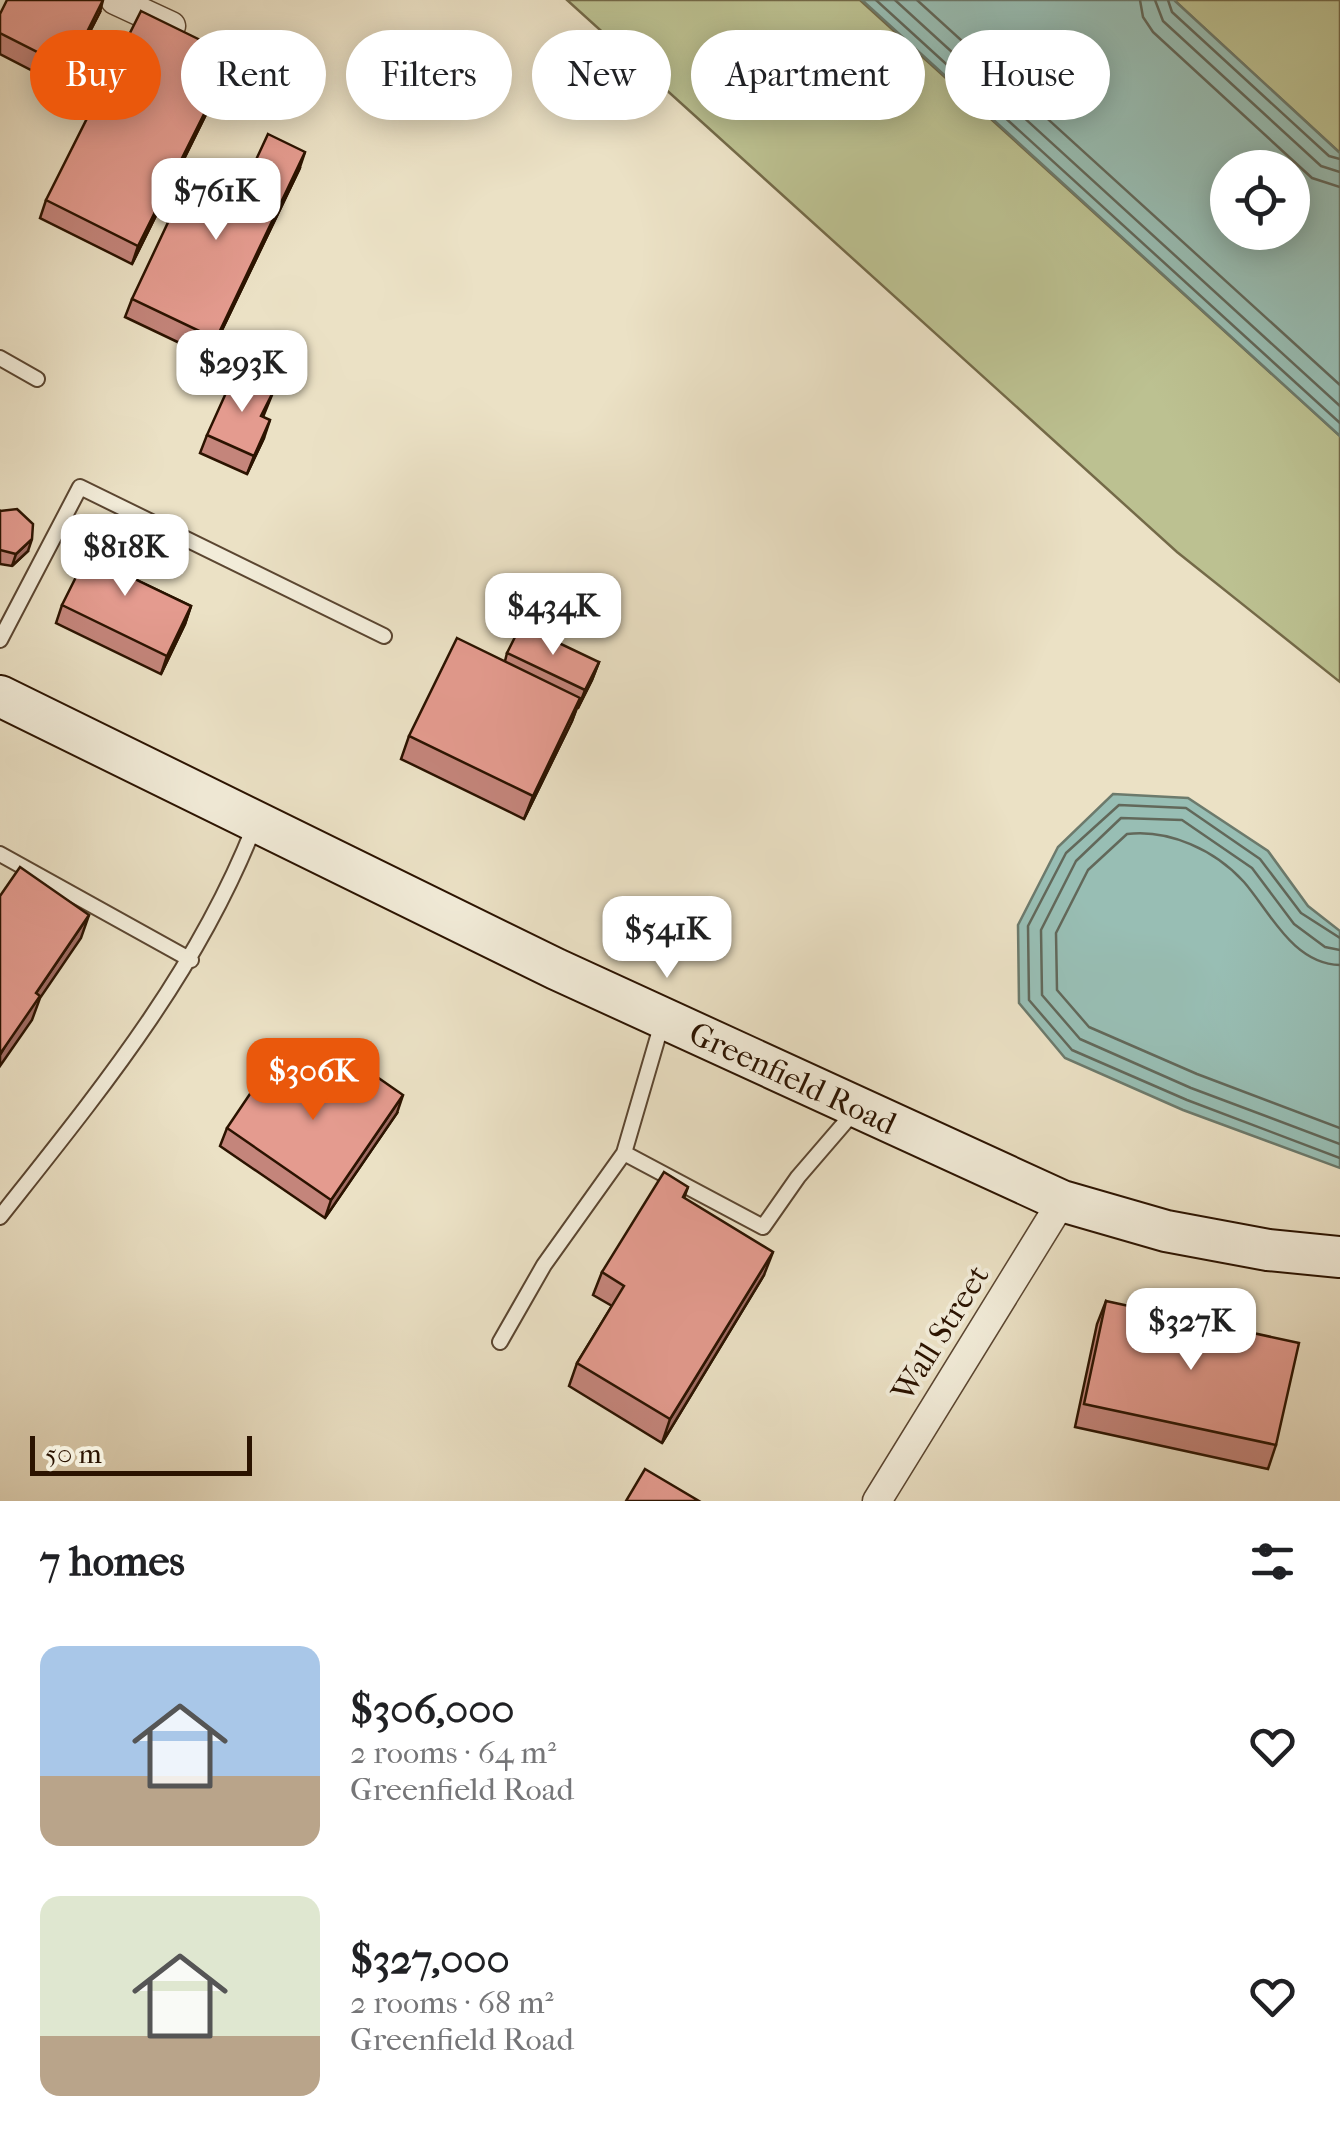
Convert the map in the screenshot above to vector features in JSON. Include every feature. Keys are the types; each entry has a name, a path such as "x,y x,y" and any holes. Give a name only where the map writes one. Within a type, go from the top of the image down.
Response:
{"main road":[{"name":"Greenfield Road","path":"0,696 664,1018 1062,1201 1166,1230 1268,1250 1340,1257"}],"street":[{"path":"115,0 171,26"},
{"name":"Wall Street","path":"877,1501 1062,1201"}],"lane":[{"path":"0,358 37,379"},
{"path":"0,640 80,487 384,636"},
{"path":"0,1217 98,1092 191,960 226,898 256,821"},
{"path":"0,854 191,960"},
{"path":"500,1342 544,1265 624,1153 664,1018"},
{"path":"624,1153 763,1226 798,1177 858,1108"}],"green space":[{"path":"567,0 860,0 893,30 691,30 691,112 671,94 671,30 600,30"},
{"path":"1174,0 1340,0 1340,153"},
{"path":"925,59 945,77 945,120 992,120 1340,436 1340,682 1177,552 700,120 925,120"}],"water":[{"path":"862,0 1174,0 1340,153 1340,436 994,120 1110,120 1110,30 945,30 945,76 925,57 925,30 895,30"},
{"path":"1113,794 1188,798 1268,851 1308,906 1340,931 1340,1168 1183,1110 1065,1058 1019,1003 1018,925 1058,847"}],"building":[{"path":"7,0 103,0 88,30 30,30 30,48 0,33 0,14"},
{"path":"141,11 181,31 181,120 201,120 138,246 46,200 86,120 161,120 161,30 131,30"},
{"path":"268,134 305,152 216,339 132,299 187,182 235,205"},
{"path":"235,373 274,390 261,416 270,420 254,456 207,435"},
{"path":"17,509 33,524 32,539 16,554 0,550 0,511"},
{"path":"115,535 131,543 118,571 191,606 167,656 62,605 94,541"},
{"path":"521,625 599,662 585,690 507,653"},
{"path":"457,638 580,698 533,796 409,736"},
{"path":"20,867 89,915 0,1054 0,896"},
{"path":"277,1054 345,1100 367,1070 403,1095 331,1200 227,1128"},
{"path":"664,1172 688,1187 683,1197 773,1252 670,1419 577,1363 624,1286 602,1272"},
{"path":"1106,1301 1299,1343 1276,1445 1084,1404"},
{"path":"645,1469 699,1501 626,1501"}]}
